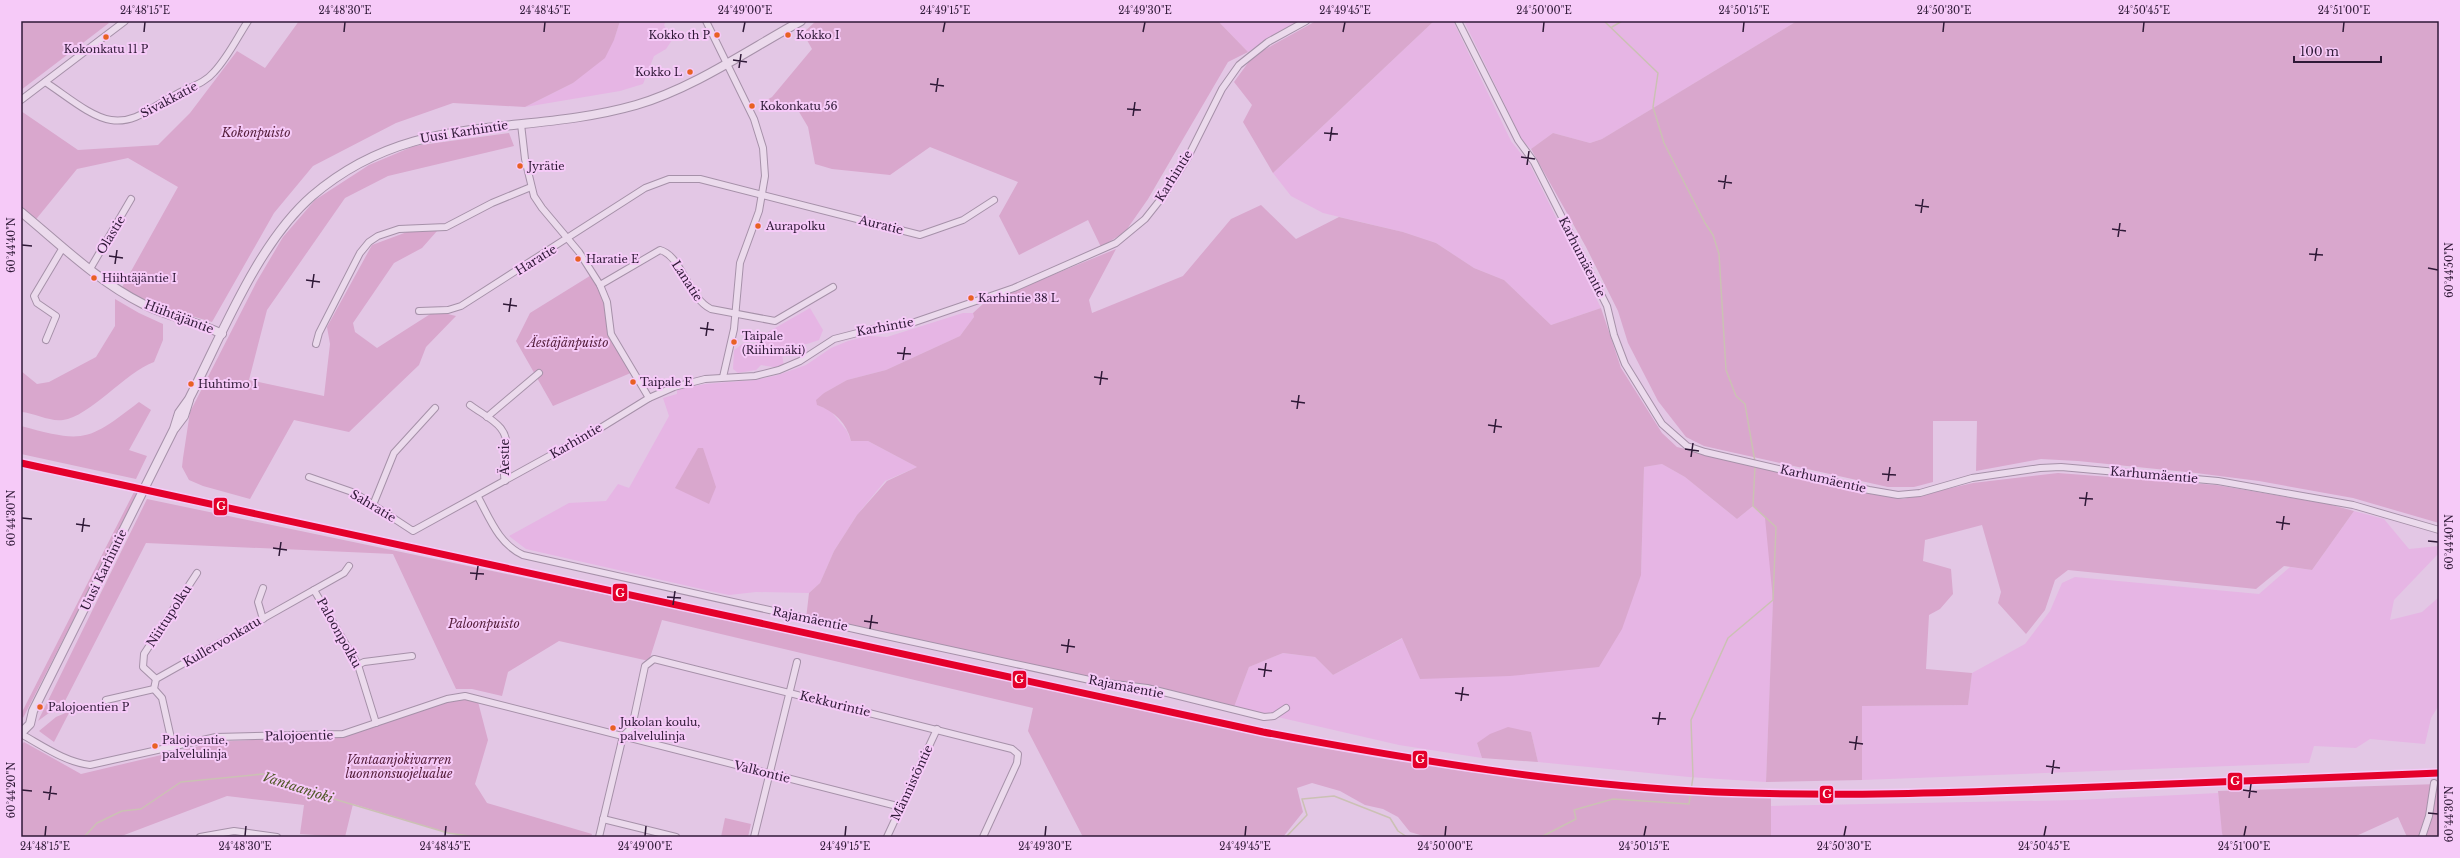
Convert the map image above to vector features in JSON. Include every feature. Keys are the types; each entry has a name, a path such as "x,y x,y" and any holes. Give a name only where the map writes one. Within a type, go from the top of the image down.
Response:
{"street":[{"path":"21,100 124,21"},
{"name":"Sivakkatie","path":"45,82 96,115 110,120 128,120 141,115 175,94 208,78 221,65 248,21"},
{"path":"706,21 754,119 763,148 765,176 759,211 740,263 735,314 723,377"},
{"name":"Uusi Karhintie","path":"21,733 24,722 33,711 174,429 184,416 189,399 259,264 277,236 311,197 334,180 368,159 410,142 462,130 578,117 636,105 673,91 727,63 801,21"},
{"name":"Karhintie","path":"413,531 478,497 649,398 689,382 723,377 755,376 779,370 800,361 834,339 873,329 909,324 1014,288 1116,244 1145,219 1164,195 1187,159 1222,89 1239,65 1268,42 1306,21"},
{"name":"Karhumäentie","path":"1458,21 1518,140 1534,162 1607,306 1614,335 1626,364 1662,424 1687,446 1869,490 1898,495 1920,493 1972,478 2040,468 2061,467 2218,481 2353,504 2439,530"},
{"path":"520,124 531,187 542,208 568,239 600,285 607,302 611,334 649,398"},
{"name":"Haratie","path":"419,311 448,310 461,306 568,239 645,188 669,179 689,177 762,194"},
{"path":"316,344 319,333 360,253 368,242 399,229 446,226 492,203 531,187"},
{"name":"Auratie","path":"762,194 920,235 963,220 994,200"},
{"name":"Olastie","path":"90,270 131,199"},
{"name":"Hiihtäjäntie","path":"21,212 62,249 90,270 142,303 206,326 222,334"},
{"path":"46,340 56,316 37,303 34,296 62,249"},
{"name":"Lanatie","path":"600,285 660,250 670,255 702,305 711,309 735,314"},
{"path":"735,314 775,321 833,287"},
{"path":"487,417 539,373"},
{"name":"Äestie","path":"470,404 500,426 506,435 508,445 503,474 505,481"},
{"path":"373,505 394,453 434,408"},
{"name":"Sahratie","path":"309,477 356,493 413,531"},
{"name":"Rajamäentie","path":"478,497 500,538 511,550 523,555 1099,682 1147,688 1264,717 1274,716 1286,708"},
{"name":"Kullervonkatu","path":"156,679 344,573 349,566"},
{"name":"Niittupolku","path":"156,679 143,667 144,654 197,573"},
{"path":"263,588 258,602 263,619"},
{"name":"Paloonpolku","path":"314,590 358,665 376,723"},
{"path":"358,665 364,662 412,656"},
{"name":"Kekkurintie","path":"623,736 632,726 645,666 649,661 659,660 1007,747 1018,754 1018,763 983,837"},
{"path":"754,837 797,662"},
{"path":"154,689 156,679"},
{"path":"106,700 154,689"},
{"path":"154,689 162,698 173,746"},
{"name":"Palojoentie","path":"21,733 62,756 80,764 90,765 216,737 335,735 447,699 465,696 623,736"},
{"name":"Männistöntie","path":"887,837 937,729"},
{"path":"599,837 623,736"},
{"name":"Valkontie","path":"623,736 901,807"},
{"path":"2422,837 2429,816 2434,783"},
{"path":"603,819 676,837"},
{"path":"200,837 234,831 277,837"}],"shaded area":[{"path":"620,21 666,21 664,25 672,40 666,49 654,56 643,84 620,91 525,107 573,83 614,40"},
{"path":"1218,21 1300,21 1248,52"},
{"path":"1434,21 1453,21 1511,141 1530,165 1601,308 1551,325 1504,280 1474,268 1436,243 1403,232 1323,213 1291,196 1273,173"},
{"path":"1464,21 1797,21 1602,139 1590,143 1553,133 1531,149 1522,140"},
{"path":"810,308 823,330 819,340 807,344 787,344 782,354 784,366 780,368 761,365 756,370 738,373 733,369 734,350 744,343 753,346 768,332"},
{"path":"963,313 973,313 974,317 960,336 886,370 847,380 824,393 817,405 830,410 847,431 851,441 868,441 917,467 885,481 857,515 834,551 820,583 809,593 756,592 729,595 526,549 509,536 569,503 606,501 618,484 629,488 669,416 663,398 677,394 677,390 705,384 755,380 778,375 806,365 831,348 848,341 868,336 887,337"},
{"path":"1662,464 1685,477 1737,519 1753,506 1776,527 1766,782 1689,777 1538,762 1531,732 1477,743 1482,758 1399,745 1234,707 1249,667 1283,653 1315,657 1333,675 1403,638 1641,575 1644,467"},
{"path":"2354,511 2384,519 2409,549 2439,546 2439,553 2394,600 2390,620 2422,612 2439,597 2439,705 2431,718 2425,744 2370,739 2356,748 2314,746 2309,763 1862,780 1862,706 1968,705 1972,673 2025,644 2050,611 2062,583 2075,577 2259,594 2290,567 2312,570"},
{"path":"2218,793 2223,837 1771,836 1771,806 2077,800"}],"green space":[{"path":"21,21 107,21 109,23 21,90"},
{"name":"Kokonpuisto","path":"299,21 620,21 614,40 605,58 573,83 525,107 453,103 396,123 313,166 274,213 212,322 153,305 120,291 178,187 128,158 77,169 33,223 21,206 21,111 78,150 158,145 190,113 237,51 265,68"},
{"path":"816,21 1218,21 1248,52 1228,62 1148,199 1125,232 1101,247 1088,220 1019,255 999,216 1018,182 930,147 890,175 832,169 815,164 808,127 795,105 765,101 772,97 812,49 803,33"},
{"path":"1316,21 1434,21 1273,173 1243,122 1252,105 1234,82 1253,56"},
{"path":"1797,21 2439,21 2439,523 2353,498 2259,481 2196,473 2078,461 2041,459 1976,471 1977,421 1933,421 1933,482 1914,487 1888,487 1704,446 1686,437 1658,401 1628,343 1618,311 1586,247 1531,149 1553,133 1590,143 1602,139"},
{"path":"509,133 514,146 388,176 345,198 267,310 249,380 324,396 330,344 327,327 372,245 407,232 437,231 422,248 394,263 353,323 355,332 377,348 435,311 456,316 426,347 419,365 349,432 294,420 250,499 203,486 189,480 182,467 190,412 257,281 283,237 315,200 369,165 414,146"},
{"path":"1261,205 1296,239 1339,217 1403,232 1436,243 1474,268 1504,280 1551,325 1601,308 1621,368 1662,433 1677,447 1864,493 1903,499 1973,483 2058,473 2216,485 2328,504 2354,511 2312,570 2284,566 2256,589 2068,570 2055,580 2045,610 2026,634 1998,603 2001,592 1982,525 1925,540 1923,561 1951,569 1953,594 1940,609 1929,615 1926,669 1972,673 1968,705 1862,706 1862,780 1766,782 1773,600 1765,518 1753,506 1737,519 1685,477 1662,464 1644,467 1641,575 1622,629 1599,667 1510,676 1420,679 1402,638 1333,675 1315,657 1283,653 1249,667 1234,707 806,619 809,593 820,583 834,551 857,515 887,481 917,467 868,441 851,441 843,423 839,418 817,405 816,400 824,393 847,380 886,370 960,336 974,317 973,313 984,303 1116,249 1089,300 1092,313 1183,276 1231,219"},
{"name":"Äestäjänpuisto","path":"593,274 600,285 611,334 633,372 553,406 516,341 530,313"},
{"path":"115,299 139,313 163,324 163,340 154,362 143,367 96,403 73,417 58,420 21,412 21,371 37,384 49,382 96,357 115,326"},
{"path":"139,402 151,410 129,450 147,456 136,479 21,454 21,426 59,435 84,435 95,432 107,425"},
{"path":"698,448 703,448 716,487 709,504 675,488"},
{"path":"135,490 139,491 23,718 21,714"},
{"name":"Paloonpuisto","path":"147,499 1263,732 1284,740 1290,737 1422,762 1506,774 1506,777 1633,790 1771,798 1771,836 1773,837 1427,837 1410,832 1398,817 1383,809 1365,805 1340,791 1312,783 1297,788 1303,812 1283,837 1083,837 1028,731 1033,708 662,620 649,661 559,641 508,672 502,696 472,689 456,689 393,554 146,543 65,701 38,721"},
{"name":"Vantaanjokivarren luonnonsuojelualue","path":"477,698 488,740 475,784 487,803 592,834 591,837 476,837 448,833 353,804 345,837 300,834 304,805 227,796 119,837 21,837 21,745 24,742 81,774 216,742 335,735 447,699"},
{"path":"70,711 54,742 39,731 56,717"},
{"path":"1508,727 1531,732 1538,762 1482,758 1477,743 1490,734"},
{"path":"2439,784 2439,837 2407,837 2398,817 2354,837 2223,837 2222,833 2218,791"},
{"path":"725,818 751,824 748,837 721,837"}],"waterway":[{"path":"1604,21 1658,73 1653,107 1664,143 1705,223 1713,235 1719,254 1726,370 1736,396 1745,404 1755,462"},
{"path":"1612,27 1622,21"},
{"path":"1541,837 1576,819 1574,810 1613,799 1689,804 1693,777 1691,720 1728,638 1773,600 1776,527 1753,506 1755,466"},
{"name":"Vantaanjoki","path":"84,837 97,823 122,811 141,809 181,782 263,774 334,799 448,833 476,837"},
{"path":"1286,837 1307,815 1302,799 1334,796 1390,818 1398,831 1407,837"}],"transit line":[{"name":"G","path":"21,463 1263,732 1488,770 1602,784 1659,789 1805,794 1894,794 2439,773"}],"place":[{"name":"Kokko th P","path":"717,35"},
{"name":"Kokko I","path":"788,35"},
{"name":"Kokonkatu 11 P","path":"106,37"},
{"name":"Kokko L","path":"690,72"},
{"name":"Kokonkatu 56","path":"752,106"},
{"name":"Jyrätie","path":"520,166"},
{"name":"Aurapolku","path":"758,226"},
{"name":"Haratie E","path":"578,259"},
{"name":"Hiihtäjäntie I","path":"94,278"},
{"name":"Karhintie 38 L","path":"971,298"},
{"name":"Taipale (Riihimäki)","path":"734,342"},
{"name":"Taipale E","path":"633,382"},
{"name":"Huhtimo I","path":"191,384"},
{"name":"Palojoentien P","path":"40,707"},
{"name":"Jukolan koulu, palvelulinja","path":"613,728"},
{"name":"Palojoentie, palvelulinja","path":"155,746"}]}
